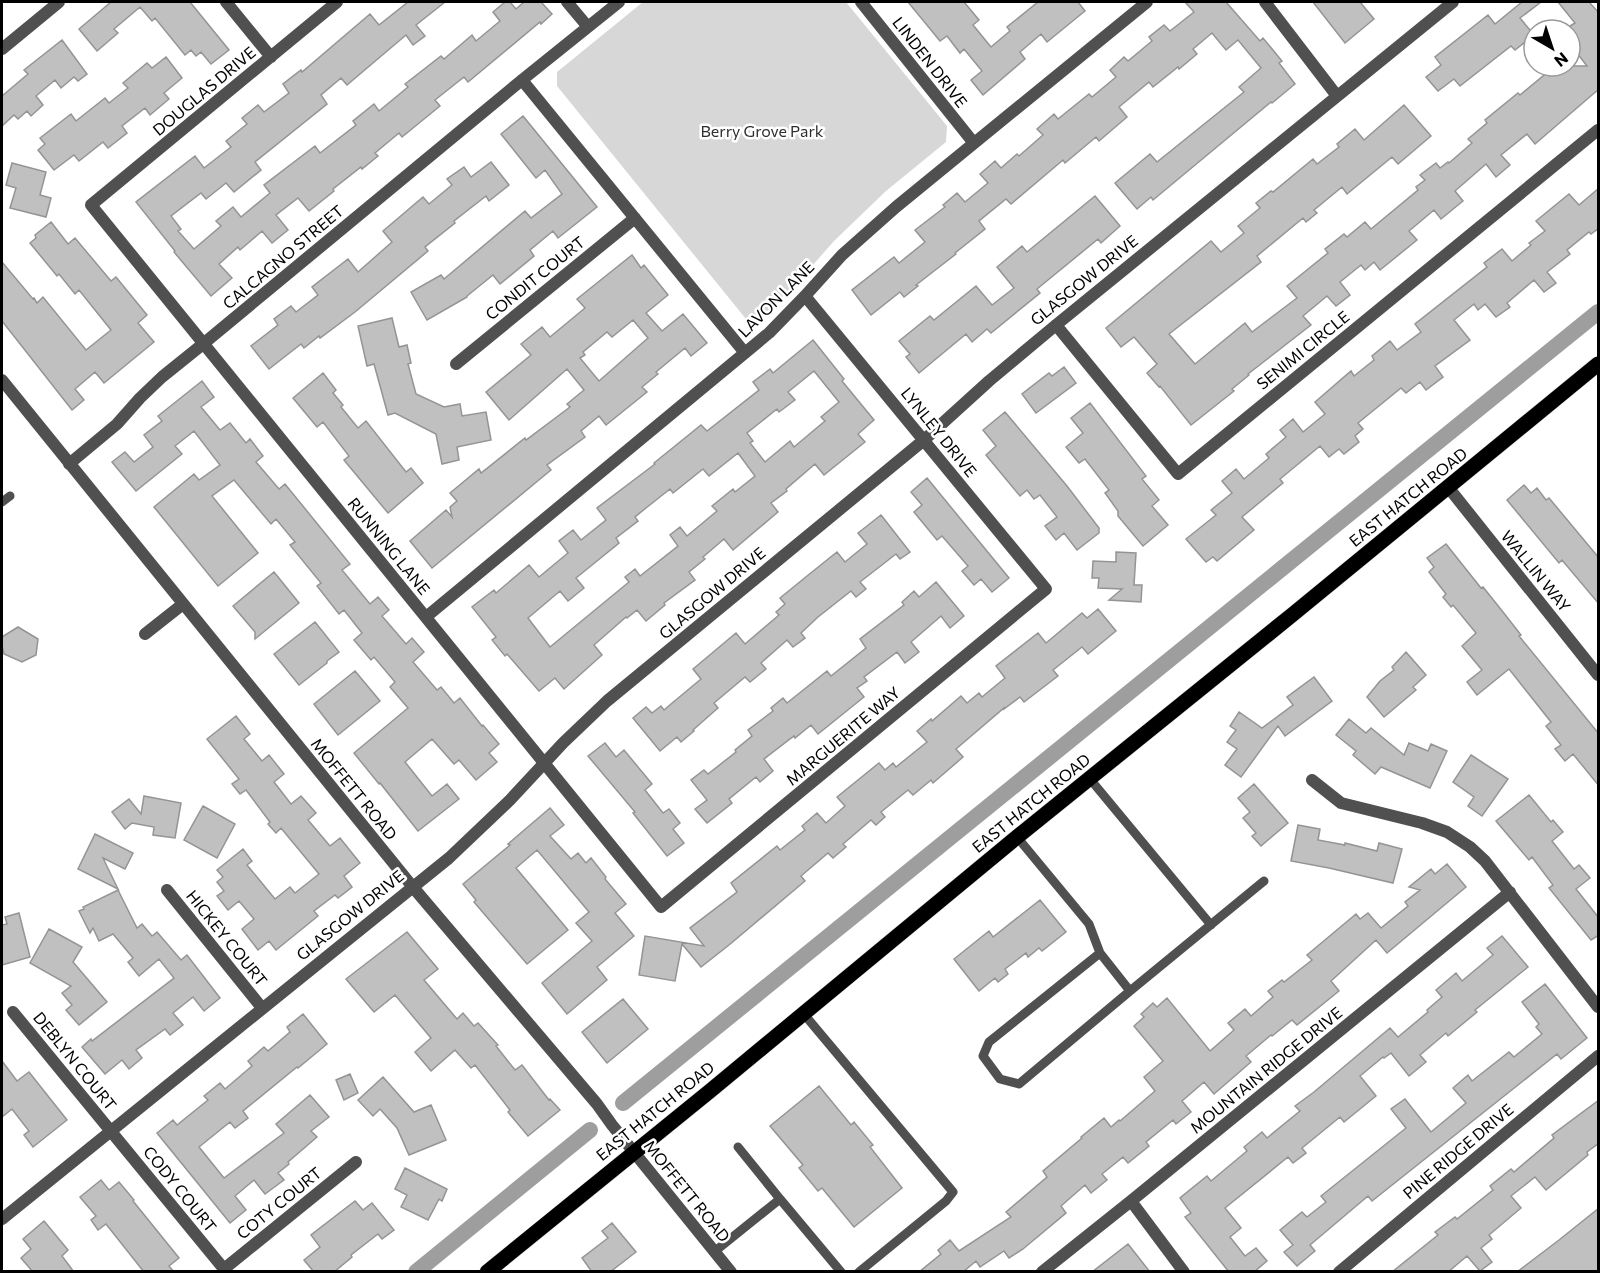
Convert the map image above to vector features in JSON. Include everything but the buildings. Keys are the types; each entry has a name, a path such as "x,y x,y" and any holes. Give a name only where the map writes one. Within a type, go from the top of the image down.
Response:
{"main road":[{"name":"EAST HATCH ROAD","path":"487,1272 1599,364"}],"street":[{"path":"2,49 59,2"},
{"path":"226,2 271,57"},
{"name":"DOUGLAS DRIVE","path":"91,206 337,2"},
{"path":"567,2 588,27"},
{"name":"CALCAGNO STREET","path":"69,464 117,424 162,377 619,2"},
{"name":"LINDEN DRIVE","path":"861,2 973,142"},
{"name":"LAVON LANE","path":"426,617 769,333 842,255 896,207 1147,2"},
{"path":"1265,2 1337,96"},
{"name":"GLASGOW DRIVE","path":"2,1219 470,839 607,701 924,440 1056,325 1453,2"},
{"path":"522,80 745,353"},
{"name":"SENIMI CIRCLE","path":"1056,325 1178,474 1599,130"},
{"name":"RUNNING LANE","path":"91,206 661,907"},
{"name":"CONDIT COURT","path":"456,364 634,218"},
{"name":"LYNLEY DRIVE","path":"806,296 1046,590"},
{"name":"MOFFETT ROAD","path":"2,380 412,886 584,1089 729,1271"},
{"name":"WALLIN WAY","path":"1448,487 1599,675"},
{"name":"MARGUERITE WAY","path":"661,907 1046,590"},
{"path":"145,634 183,604"},
{"path":"1312,780 1341,803 1422,823 1447,832 1470,847 1485,861 1510,892 1599,1007"},
{"name":"HICKEY COURT","path":"167,890 262,1008"},
{"name":"MOUNTAIN RIDGE DRIVE","path":"1042,1272 1510,892"},
{"name":"DEBLYN COURT","path":"13,1012 111,1131"},
{"name":"PINE RIDGE DRIVE","path":"1339,1272 1599,1056"},
{"name":"CODY COURT","path":"111,1131 224,1269"},
{"name":"COTY COURT","path":"224,1269 356,1162"},
{"path":"1131,1201 1184,1272"}],"lane":[{"path":"2,502 10,496"},
{"path":"1090,779 1211,925"},
{"path":"1017,837 1089,924 1100,953 1130,991"},
{"path":"1100,953 989,1042 983,1056 1000,1079 1019,1084 1264,881"},
{"path":"803,1013 953,1192 946,1202 859,1272"},
{"path":"738,1147 841,1272"},
{"path":"714,1252 780,1199"}],"green space":[{"name":"Berry Grove Park","path":"643,2 846,2 947,126 946,142 886,191 759,319 746,319 557,86 557,72"}],"waterway":[{"path":"623,1103 1598,312"},
{"path":"416,1272 590,1130"}]}
